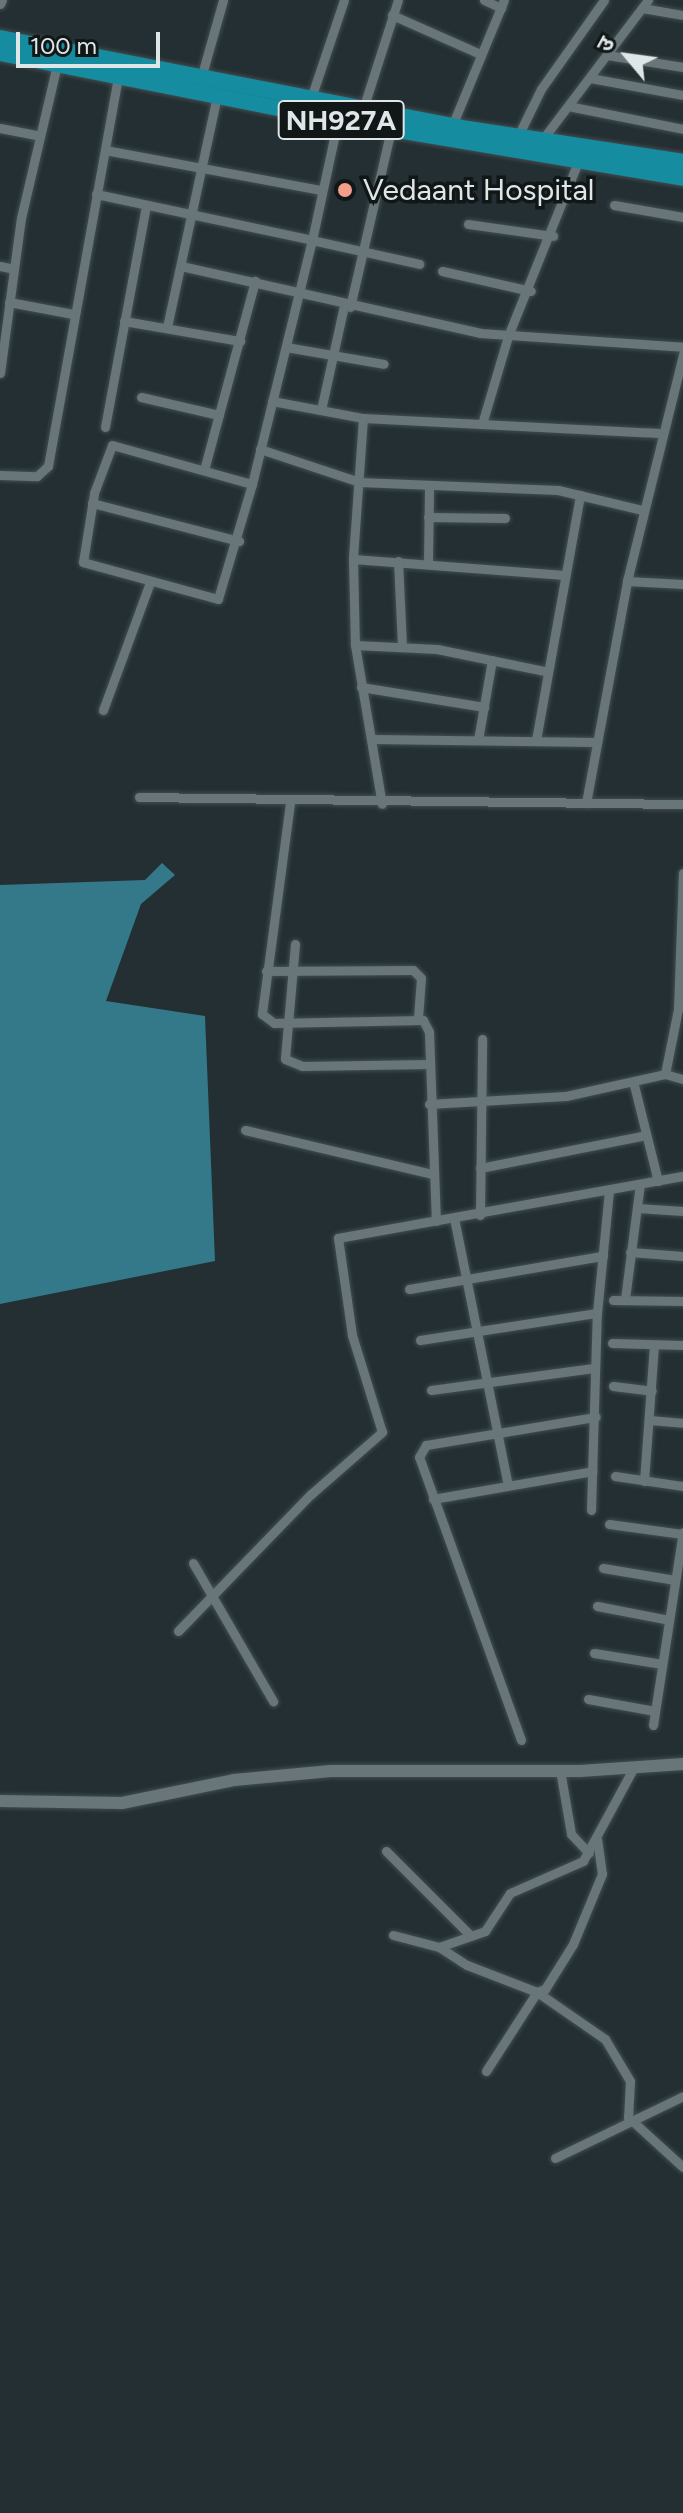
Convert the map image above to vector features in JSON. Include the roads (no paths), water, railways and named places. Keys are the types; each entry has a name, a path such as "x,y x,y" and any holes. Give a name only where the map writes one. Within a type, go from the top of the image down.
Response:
{"highway":[{"name":"NH927A","path":"0,38 452,126 683,162"},
{"name":"NH927A","path":"0,53 338,120 683,178"}],"street":[{"path":"201,78 223,0"},
{"path":"311,98 344,0"},
{"path":"363,109 398,0"},
{"path":"452,126 503,4 484,0"},
{"path":"518,136 541,89 604,0"},
{"path":"542,140 645,4 683,15"},
{"path":"392,15 480,54"},
{"path":"607,55 683,67"},
{"path":"0,373 3,320 9,302 37,135 57,65"},
{"path":"0,475 37,476 48,466 118,77"},
{"path":"590,78 683,95"},
{"path":"167,327 217,96"},
{"path":"568,106 683,129"},
{"path":"252,484 112,445 92,503 84,565 149,585 218,599 239,541 338,120"},
{"path":"0,128 37,135"},
{"path":"321,410 333,355 365,250 391,129"},
{"path":"105,150 202,163 321,190"},
{"path":"482,424 508,336 531,291 578,162"},
{"path":"96,194 419,264"},
{"path":"105,427 146,205"},
{"path":"614,205 683,217"},
{"path":"468,224 553,236"},
{"path":"0,266 14,269"},
{"path":"181,266 255,281 347,306 508,336 683,347"},
{"path":"442,271 531,291"},
{"path":"204,470 255,281"},
{"path":"9,302 73,314"},
{"path":"124,321 240,341"},
{"path":"286,347 384,364"},
{"path":"586,803 642,510 659,433 683,354"},
{"path":"141,397 219,415"},
{"path":"272,401 363,418 659,433"},
{"path":"363,418 353,559 355,645 382,804"},
{"path":"260,449 359,482 580,495 642,510"},
{"path":"428,562 429,487"},
{"path":"536,740 544,671 580,495"},
{"path":"92,503 239,541"},
{"path":"428,517 505,518"},
{"path":"353,559 428,562 564,575"},
{"path":"398,561 402,645"},
{"path":"627,581 683,584"},
{"path":"103,710 149,585"},
{"path":"355,645 402,645 544,671"},
{"path":"478,740 492,660"},
{"path":"361,687 484,707"},
{"path":"373,739 596,742"},
{"path":"139,797 290,803 683,804"},
{"path":"290,803 262,1014 285,1022 418,1018 428,1026 436,1221"},
{"path":"665,1074 678,1009 683,873"},
{"path":"295,944 283,1053 292,1065 429,1064"},
{"path":"266,971 413,970 421,978 418,1018"},
{"path":"480,1215 482,1039"},
{"path":"429,1104 480,1102 634,1085 665,1074 683,1079"},
{"path":"634,1085 658,1181"},
{"path":"245,1130 433,1174"},
{"path":"480,1168 646,1135"},
{"path":"178,1631 214,1599 310,1495 382,1432 352,1335 338,1238 480,1215 683,1176"},
{"path":"625,1299 640,1184"},
{"path":"591,1510 597,1313 609,1190"},
{"path":"637,1208 683,1211"},
{"path":"454,1218 508,1486"},
{"path":"630,1252 683,1256"},
{"path":"409,1289 603,1256"},
{"path":"613,1300 683,1301"},
{"path":"420,1340 597,1313"},
{"path":"612,1343 683,1345"},
{"path":"644,1481 654,1345"},
{"path":"431,1390 594,1368"},
{"path":"613,1386 652,1391"},
{"path":"521,1740 433,1499 421,1450 497,1432 596,1417"},
{"path":"650,1420 683,1423"},
{"path":"433,1499 593,1471"},
{"path":"615,1476 683,1486"},
{"path":"609,1524 682,1533 653,1725"},
{"path":"193,1563 273,1701"},
{"path":"603,1568 675,1580"},
{"path":"597,1606 669,1620"},
{"path":"594,1653 662,1664"},
{"path":"588,1699 655,1711"},
{"path":"6,1801 122,1803 209,1785 331,1771 560,1770 683,1764"},
{"path":"439,1947 490,1927 510,1893 575,1866 597,1840 634,1767"},
{"path":"560,1770 571,1834 589,1853"},
{"path":"486,2071 537,1992 548,1984 586,1917 602,1874 597,1840"},
{"path":"386,1851 469,1934"},
{"path":"393,1935 439,1947 467,1965 537,1992 605,2039 630,2081 628,2117"},
{"path":"555,2158 628,2117 683,2096"},
{"path":"628,2117 683,2167"}],"water":[{"path":"162,863 175,875 141,904 106,1001 205,1016 215,1261 0,1304 0,885 145,880"}],"place":[{"name":"Vedaant Hospital","path":"345,190"}]}
